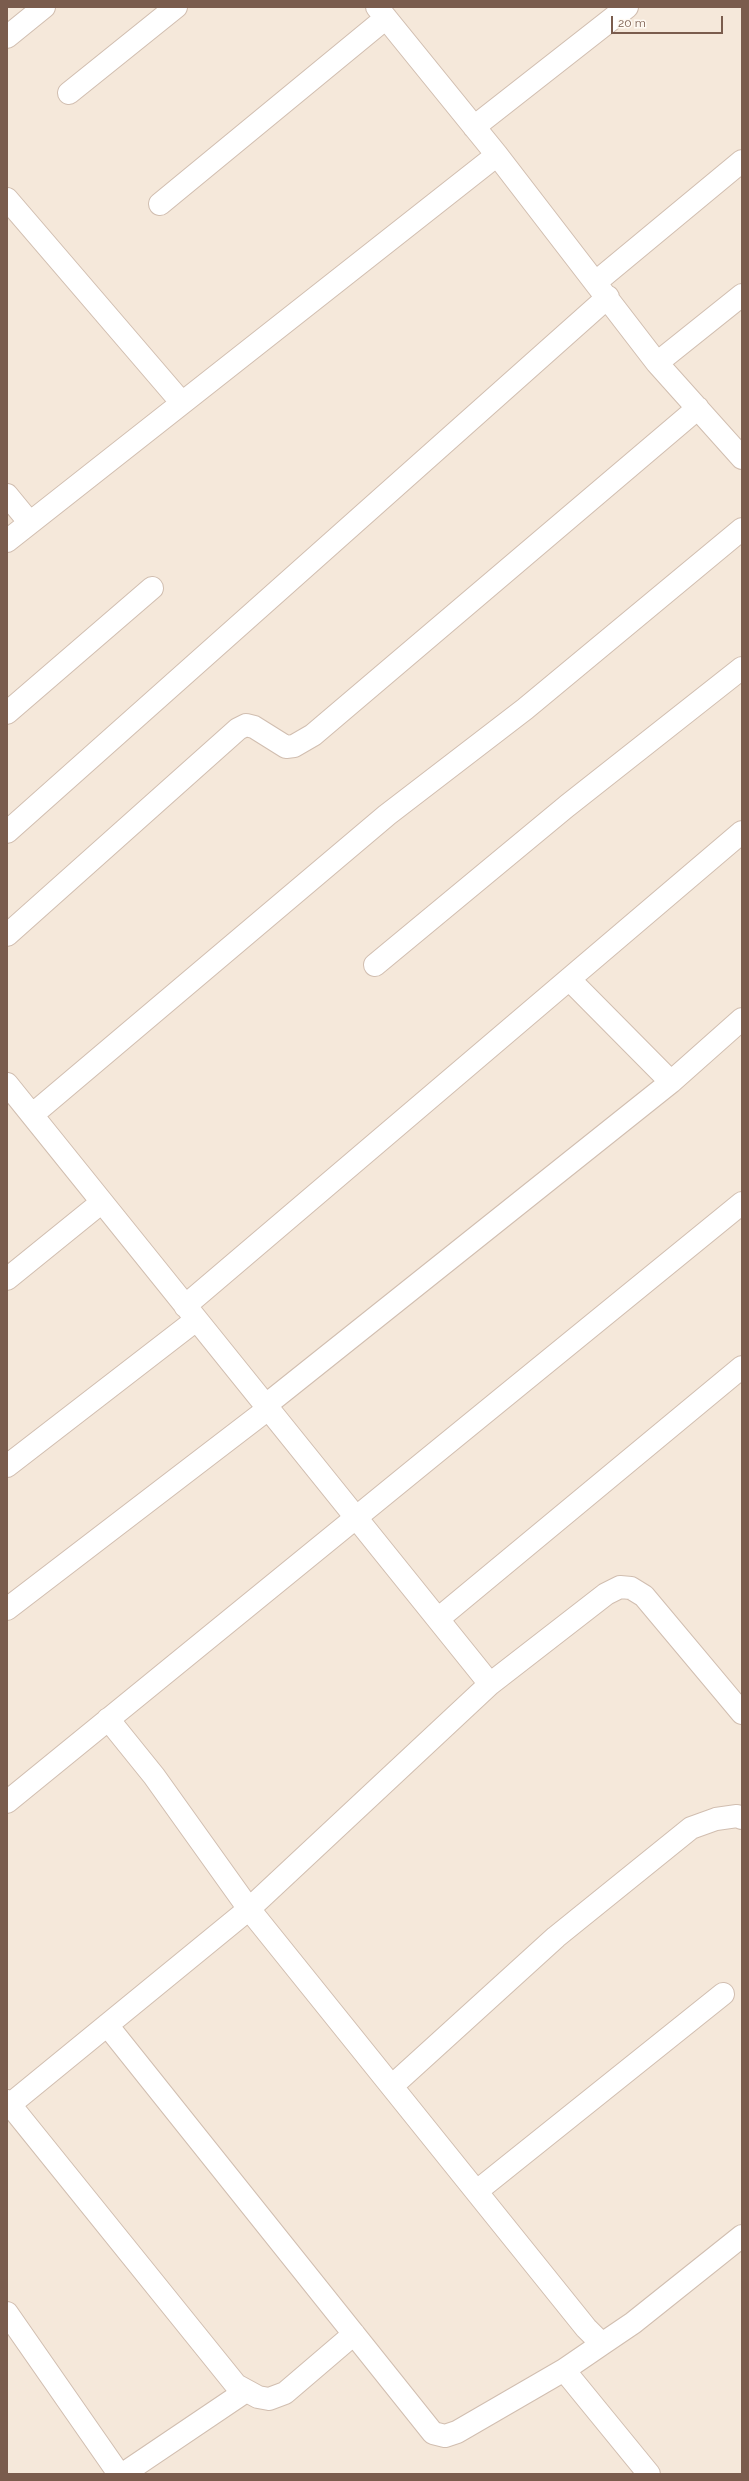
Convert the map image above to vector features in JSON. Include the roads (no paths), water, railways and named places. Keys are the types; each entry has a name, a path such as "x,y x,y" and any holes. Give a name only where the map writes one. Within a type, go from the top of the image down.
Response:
{"street":[{"path":"7,37 44,7"},
{"path":"69,92 176,7"},
{"path":"474,127 627,7"},
{"path":"160,204 381,13 497,155 602,289 657,363 742,458"},
{"path":"7,541 497,155"},
{"path":"7,832 742,161"},
{"path":"7,199 182,403"},
{"path":"657,363 742,296"},
{"path":"7,934 238,729 246,725 254,727 286,747 294,746 313,735 698,408"},
{"path":"7,495 30,523"},
{"path":"32,1115 387,815 525,709 742,529"},
{"path":"7,713 152,588"},
{"path":"375,965 567,806 742,668"},
{"path":"7,1466 191,1313 569,978 742,832"},
{"path":"569,978 671,1082"},
{"path":"7,1609 267,1407 671,1082 742,1019"},
{"path":"7,1084 490,1684"},
{"path":"7,1279 102,1202"},
{"path":"7,1802 355,1516 742,1203"},
{"path":"438,1619 742,1367"},
{"path":"354,2334 284,2393 269,2399 258,2398 236,2385 8,2104 249,1909 490,1684 606,1594 620,1587 631,1588 644,1596 742,1713"},
{"path":"108,1719 154,1776 249,1909 602,2344"},
{"path":"392,2086 556,1937 691,1828 716,1819 737,1816 742,1818"},
{"path":"477,2191 723,1994"},
{"path":"107,2024 433,2433 445,2436 483,2419 564,2370 633,2323 742,2236"},
{"path":"7,2313 119,2474"},
{"path":"564,2370 649,2474"},
{"path":"123,2474 246,2391"}]}
